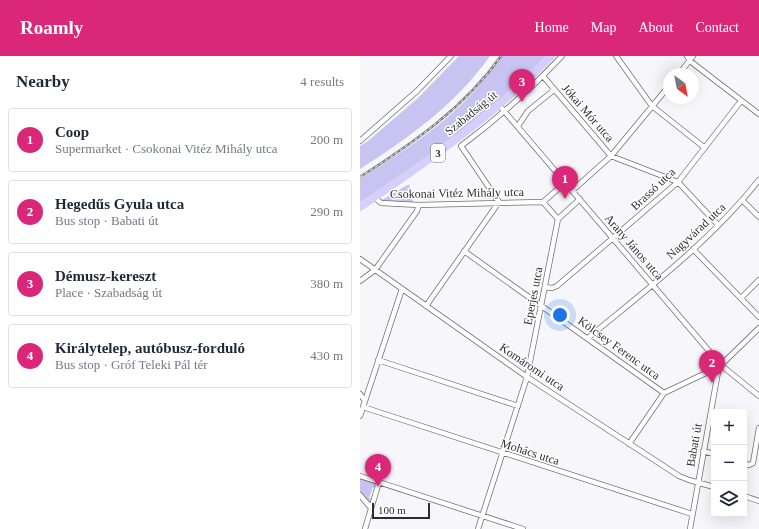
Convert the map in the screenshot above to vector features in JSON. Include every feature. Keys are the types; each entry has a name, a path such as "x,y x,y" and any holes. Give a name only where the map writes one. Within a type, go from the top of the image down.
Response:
{"main road":[{"name":"Szabadság út","path":"360,207 442,151 499,105 551,56"}],"street":[{"path":"360,141 417,91 451,56"},
{"name":"Szabadság út","path":"499,202 461,146 505,111 562,56"},
{"path":"616,56 652,106 705,148"},
{"path":"682,68 688,58 693,56"},
{"path":"688,58 759,114"},
{"name":"Jókai Mór utca","path":"543,76 611,156 678,182 718,225"},
{"path":"518,126 528,111 554,90"},
{"path":"572,190 611,156 663,93"},
{"name":"Brassó utca","path":"545,287 552,288 557,286 678,182 741,101"},
{"name":"Arany János utca","path":"499,105 722,365 759,396"},
{"name":"Nagyvárad utca","path":"588,338 693,249 743,201 759,180"},
{"path":"566,182 543,202 558,219 580,200"},
{"name":"Csokonai Vitéz Mihály utca","path":"374,197 381,203 419,205 543,202"},
{"path":"743,201 759,218"},
{"path":"426,306 499,202"},
{"path":"360,281 375,270 419,205"},
{"name":"Eperjes utca","path":"478,529 527,377 558,219"},
{"path":"693,249 759,317"},
{"name":"Kölcsey Ferenc utca","path":"464,251 664,393"},
{"name":"Komáromi utca","path":"360,259 527,377 629,444 682,478 711,486"},
{"path":"741,298 759,280"},
{"path":"360,416 402,290"},
{"name":"Babati út","path":"690,529 718,372 722,365 759,328"},
{"path":"378,360 518,406"},
{"path":"629,444 664,393 710,371 718,372"},
{"path":"360,394 365,400"},
{"name":"Mohács utca","path":"363,407 692,514"},
{"path":"747,464 750,465 753,463 759,428"},
{"path":"703,451 711,453"},
{"path":"360,476 524,529"},
{"path":"365,529 379,482"},
{"path":"360,495 371,508"},
{"path":"747,497 759,501"}],"shaded area":[{"path":"459,56 490,56 462,90 431,119 360,169 360,146 368,141 418,98"},
{"path":"502,56 548,56 488,112 381,190 360,202 360,179 415,143 441,123 465,101"},
{"path":"409,184 413,202 380,201"},
{"path":"360,479 373,482 376,485 376,488 373,487 369,498 372,499 370,502 360,492"}],"railway":[{"path":"360,177 399,151 454,108 471,92 501,56"}],"place":[{"name":"Démusz-kereszt","path":"522,102"},
{"name":"Coop","path":"565,199"},
{"name":"Hegedűs Gyula utca","path":"712,383"},
{"name":"Királytelep, autóbusz-forduló","path":"378,487"}]}
